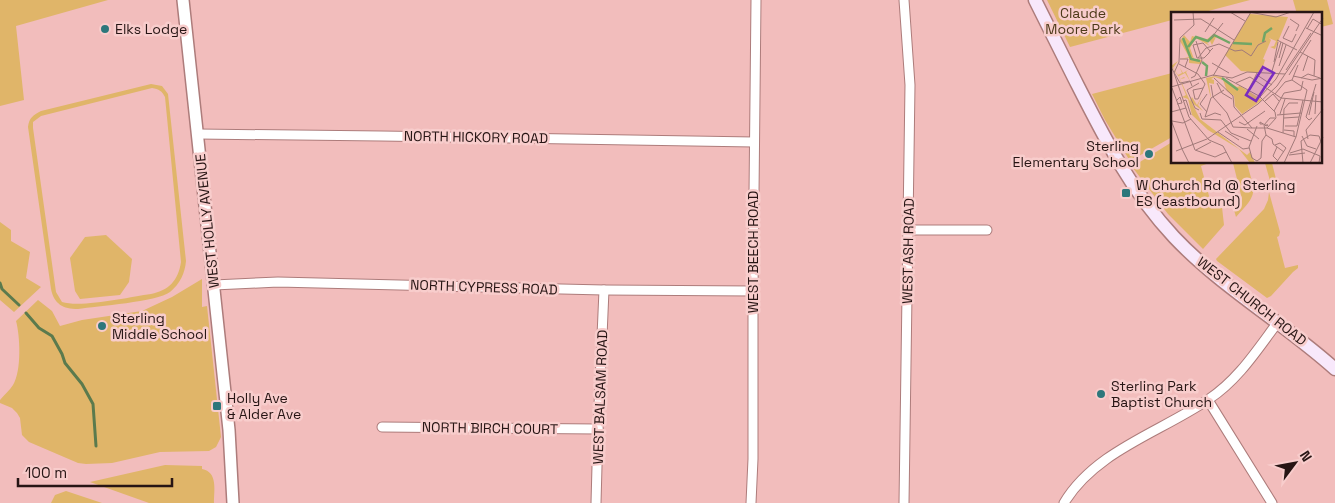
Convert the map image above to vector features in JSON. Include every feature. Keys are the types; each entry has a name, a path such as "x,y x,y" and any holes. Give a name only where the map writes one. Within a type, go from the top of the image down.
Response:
{"main road":[{"name":"WEST CHURCH ROAD","path":"1035,0 1102,136 1145,202 1174,237 1208,269 1310,346 1335,369"}],"street":[{"name":"WEST HOLLY AVENUE","path":"183,0 230,439 233,503"},
{"name":"WEST BEECH ROAD","path":"751,503 754,458 753,291 756,0"},
{"name":"WEST ASH ROAD","path":"904,0 910,84 904,503"},
{"name":"NORTH HICKORY ROAD","path":"198,134 754,142"},
{"path":"909,230 987,230"},
{"name":"NORTH CYPRESS ROAD","path":"214,285 278,282 604,290 753,291"},
{"name":"WEST BALSAM ROAD","path":"596,503 604,290"},
{"path":"1064,503 1069,494 1090,471 1138,439 1208,400 1223,389 1246,364 1278,322"},
{"path":"1208,400 1272,503"},
{"name":"NORTH BIRCH COURT","path":"382,427 598,429"}],"green space":[{"path":"0,0 108,0 16,26 24,100 0,106"},
{"name":"Claude Moore Park","path":"1047,0 1250,0 1205,12 1171,12 1171,20 1070,47"},
{"path":"1293,0 1327,0 1333,24 1322,27 1322,12 1296,12"},
{"path":"1171,73 1171,138 1130,161 1105,120 1092,94"},
{"path":"151,84 162,86 168,94 186,261 181,278 170,292 140,301 78,309 64,307 54,298 51,289 28,127 32,117 41,111","holes":["152,88 163,93 165,97 181,262 178,274 168,287 151,294 93,303 70,304 62,302 56,292 33,122 41,116"]},
{"path":"1171,143 1171,164 1206,164 1201,166 1212,207 1221,205 1224,225 1203,249 1168,214 1133,168"},
{"path":"1233,164 1247,164 1253,187 1252,197 1236,217 1232,203 1242,199"},
{"path":"1265,164 1272,164 1278,187 1272,188"},
{"path":"1269,192 1280,232 1277,237 1285,268 1298,265 1298,268 1267,298 1216,259 1264,209"},
{"path":"0,222 11,230 11,241 30,252 26,278 41,287 14,312 0,300"},
{"path":"106,235 132,259 129,282 120,295 80,299 75,291 70,258 85,237"},
{"path":"202,279 202,307 207,306 221,437 216,447 209,451 160,452 112,463 86,464 78,463 29,442 22,435 20,418 17,413 12,408 0,403 0,400 13,385 18,371 19,344 16,321 38,300 52,311 60,326 82,320 142,311 172,297"},
{"path":"165,465 202,466 202,469 211,474 213,478 214,503 149,503 90,482"},
{"path":"66,491 102,503 51,503 55,495"}],"waterway":[{"path":"0,283 2,289 19,305"},
{"path":"26,313 39,328 52,336 65,363 82,384 93,404 96,446"}],"place":[{"name":"Elks Lodge","path":"105,29"},
{"name":"Sterling Elementary School","path":"1149,154"},
{"name":"W Church Rd @ Sterling ES (eastbound)","path":"1126,193"},
{"name":"Sterling Middle School","path":"102,326"},
{"name":"Sterling Park Baptist Church","path":"1101,394"},
{"name":"Holly Ave & Alder Ave","path":"217,406"}]}
